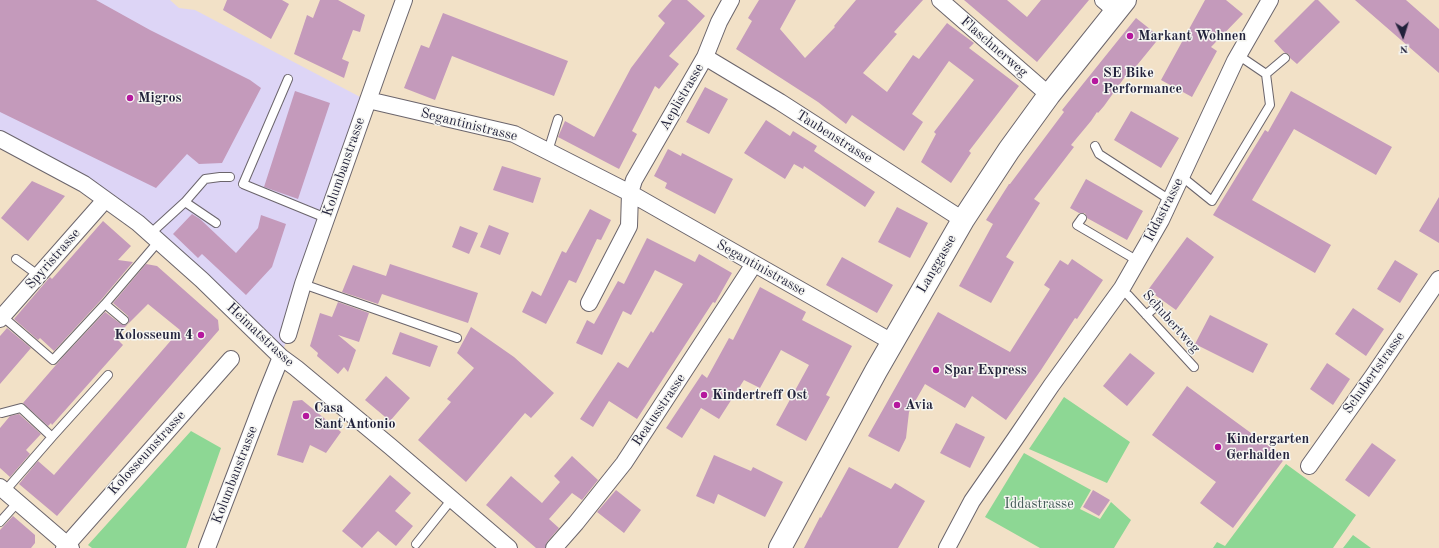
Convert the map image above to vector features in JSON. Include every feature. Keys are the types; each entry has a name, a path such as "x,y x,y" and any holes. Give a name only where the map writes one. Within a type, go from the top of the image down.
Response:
{"main road":[{"name":"Langgasse","path":"780,548 892,342 963,220 1008,150 1115,4"}],"street":[{"name":"Kolumbanstrasse","path":"288,335 303,284 404,0"},
{"name":"Aeplistrasse","path":"630,193 634,180 705,57 719,22 732,0"},
{"name":"Flaschnerweg","path":"940,0 1049,94"},
{"name":"Iddastrasse","path":"947,548 972,501 1055,380 1122,288 1138,261 1161,220 1238,55 1270,0"},
{"name":"Taubenstrasse","path":"705,57 963,220"},
{"name":"Segantinistrasse","path":"368,100 514,134 630,193 892,342"},
{"name":"Heimatstrasse","path":"0,139 84,184 138,223 202,280 282,358 296,368 509,548"},
{"path":"589,303 629,226 630,193"},
{"name":"Spyristrasse","path":"1,318 105,200"},
{"name":"Beatusstrasse","path":"554,548 624,463 754,264"},
{"name":"Schubertstrasse","path":"1308,466 1373,376 1439,279"},
{"name":"Kolumbanstrasse","path":"207,548 266,394 282,358"},
{"name":"Kolosseumstrasse","path":"67,547 231,359"},
{"path":"2,489 67,547"}],"lane":[{"path":"1181,176 1212,201 1270,106 1266,74 1238,55"},
{"path":"1266,74 1285,58"},
{"path":"288,79 243,184 326,218"},
{"path":"548,151 558,119"},
{"path":"1095,146 1099,154 1170,200"},
{"path":"1,318 53,360 105,304 154,238 205,179 230,177"},
{"path":"185,202 216,223"},
{"path":"1082,218 1077,226 1138,261"},
{"path":"16,259 38,275"},
{"path":"303,284 457,338"},
{"name":"Schubertweg","path":"1128,295 1194,367"},
{"path":"105,304 124,320"},
{"path":"1146,315 1158,305"},
{"path":"2,489 52,437 108,375"},
{"path":"1,413 21,408 52,437"},
{"path":"416,544 452,499"},
{"path":"0,522 18,502"}],"shaded area":[{"path":"0,0 170,0 179,8 195,10 364,99 281,357 138,223 0,142"}],"green space":[{"path":"1064,397 1130,442 1107,483 1029,449"},
{"path":"191,431 221,448 186,548 92,548 88,545"},
{"name":"Iddastrasse","path":"1024,453 1091,490 1080,509 1100,519 1111,502 1131,520 1114,548 1040,548 985,517"},
{"path":"1286,464 1356,515 1333,548 1213,548 1217,542 1225,546"},
{"path":"1353,535 1371,548 1343,548"}],"building":[{"name":"Migros","path":"0,0 96,0 150,30 250,80 261,88 222,163 199,164 187,154 156,188 0,112"},
{"path":"227,0 282,0 289,4 271,39 223,10"},
{"path":"320,0 338,0 365,15 360,32 353,30 342,59 349,62 344,78 294,54 307,15 313,18"},
{"path":"672,0 687,0 705,16 669,56 679,64 659,89 655,86 632,131 637,134 619,169 558,137 565,121 594,137 631,68 665,23 658,16"},
{"path":"759,0 796,0 780,29 805,58 835,27 834,26 856,0 923,0 894,32 897,34 863,73 887,92 913,55 919,59 947,23 974,43 969,48 1019,86 969,151 971,153 951,183 921,162 936,134 934,132 974,80 949,61 912,114 923,122 904,151 852,115 846,124 818,102 736,49 752,21 748,18"},
{"path":"964,0 1007,0 1027,17 1041,0 1089,0 1037,62"},
{"path":"1205,0 1226,0 1243,14 1211,47 1217,51 1192,97 1161,80"},
{"path":"1315,0 1318,0 1340,22 1297,64 1290,58 1289,54 1285,53 1274,41"},
{"path":"1355,0 1406,0 1439,29 1439,73"},
{"path":"443,13 568,61 554,96 452,56 435,100 404,88 421,45 429,48"},
{"path":"1136,18 1160,37 1129,75 1127,74 1104,106 1098,113 1097,112 1071,145 1074,147 1034,199 1040,203 1006,257 1014,262 991,303 959,286 993,224 986,220 1009,184 1064,112 1062,110"},
{"path":"705,87 728,99 709,134 686,122"},
{"path":"295,91 330,103 298,199 264,187"},
{"path":"1291,91 1392,147 1376,175 1294,129 1252,200 1331,245 1315,273 1213,215 1265,130 1268,132"},
{"path":"1131,111 1179,138 1161,168 1114,140"},
{"path":"766,120 790,136 793,131 817,146 814,151 875,192 865,207 804,166 803,169 794,164 785,179 744,153"},
{"path":"668,149 681,156 682,153 733,179 715,214 665,188 667,183 654,176"},
{"path":"502,166 541,178 533,203 493,190"},
{"path":"1086,179 1143,211 1127,240 1087,218 1085,213 1079,213 1070,208"},
{"path":"32,181 65,196 28,241 1,218"},
{"path":"1439,197 1439,243 1419,231"},
{"path":"897,207 928,223 910,258 878,242"},
{"path":"590,209 611,220 601,240 597,239 576,283 569,280 546,324 522,312 532,291 541,296 562,251 566,253"},
{"path":"192,214 200,219 236,253 258,228 261,215 286,224 272,267 246,295 202,254 198,258 173,234"},
{"path":"103,221 131,246 118,260 133,262 101,300 54,351 40,338 38,340 14,319 50,277 52,279"},
{"path":"489,225 509,233 500,255 480,247"},
{"path":"460,226 478,233 469,254 452,247"},
{"path":"1187,237 1214,257 1176,310 1148,290"},
{"path":"647,238 695,262 699,254 732,273 715,303 713,302 637,419 609,401 593,427 580,419 618,362 628,368 651,331 653,333 683,284 655,270 631,315 623,311 602,355 576,343 587,320 594,324 618,281 624,284"},
{"path":"842,257 893,285 877,313 826,285"},
{"path":"1072,259 1103,280 1077,319 1075,318 1006,420 972,396 965,408 925,384 909,412 906,438 899,452 868,436 938,312 1010,352 1050,289 1044,285 1060,260 1068,265"},
{"path":"1395,260 1418,274 1400,303 1377,289"},
{"path":"146,264 157,266 218,320 219,330 57,516 19,484 38,461 54,475 180,330 148,304 128,324 128,316 113,303"},
{"path":"390,264 478,293 468,323 382,294 378,304 342,292 353,265 386,276"},
{"path":"760,287 806,312 802,320 852,346 826,395 830,397 806,441 776,425 809,365 781,350 760,388 744,380 719,419 701,408 682,438 666,428 702,374 707,378 729,338 733,340"},
{"path":"338,302 369,313 359,342 338,335 356,350 348,372 344,367 338,374 317,356 318,353 310,346 320,313 332,317"},
{"path":"1353,308 1384,329 1366,356 1335,334"},
{"path":"105,312 121,324 128,324 115,337 123,345 52,425 51,423 48,426 23,403"},
{"path":"1210,315 1268,344 1253,373 1195,344"},
{"path":"471,327 514,357 554,393 531,418 525,413 466,482 418,440 451,402 447,399 474,368 457,353"},
{"path":"7,328 31,348 0,384 0,336"},
{"path":"400,332 438,346 430,367 392,354"},
{"path":"1130,353 1155,373 1127,406 1103,386"},
{"path":"1327,363 1350,379 1333,405 1310,389"},
{"path":"386,376 410,398 390,421 365,400"},
{"name":"Kindergarten Gerhalden","path":"1187,386 1285,458 1233,528 1200,503 1216,482 1152,435"},
{"path":"302,400 341,432 326,453 310,445 303,463 277,455 293,401"},
{"path":"19,414 41,434 26,450 30,454 10,477 0,468 0,428 10,416"},
{"path":"956,423 985,437 970,468 940,453"},
{"path":"1372,443 1396,460 1369,497 1345,480"},
{"path":"714,455 751,471 753,467 783,482 765,517 718,494 714,504 696,496"},
{"path":"572,456 598,480 582,500 572,493 549,519 559,528 547,542 545,548 536,548 486,505 511,476 542,503 560,482 554,476"},
{"path":"849,467 891,489 895,483 925,501 898,548 804,548"},
{"path":"390,475 411,493 395,511 413,526 396,546 378,531 362,548 342,531"},
{"path":"616,490 641,510 624,533 597,512"},
{"path":"1093,490 1110,500 1099,516 1083,507"},
{"path":"13,516 35,535 35,543 31,548 0,548 0,530"}],"place":[{"name":"Markant Wohnen","path":"1130,36"},
{"name":"SE Bike Performance","path":"1095,81"},
{"name":"Migros","path":"130,98"},
{"name":"Kolosseum 4","path":"201,335"},
{"name":"Spar Express","path":"936,370"},
{"name":"Kindertreff Ost","path":"704,395"},
{"name":"Avia","path":"897,405"},
{"name":"Casa Sant'Antonio","path":"306,416"},
{"name":"Kindergarten Gerhalden","path":"1218,447"}]}
